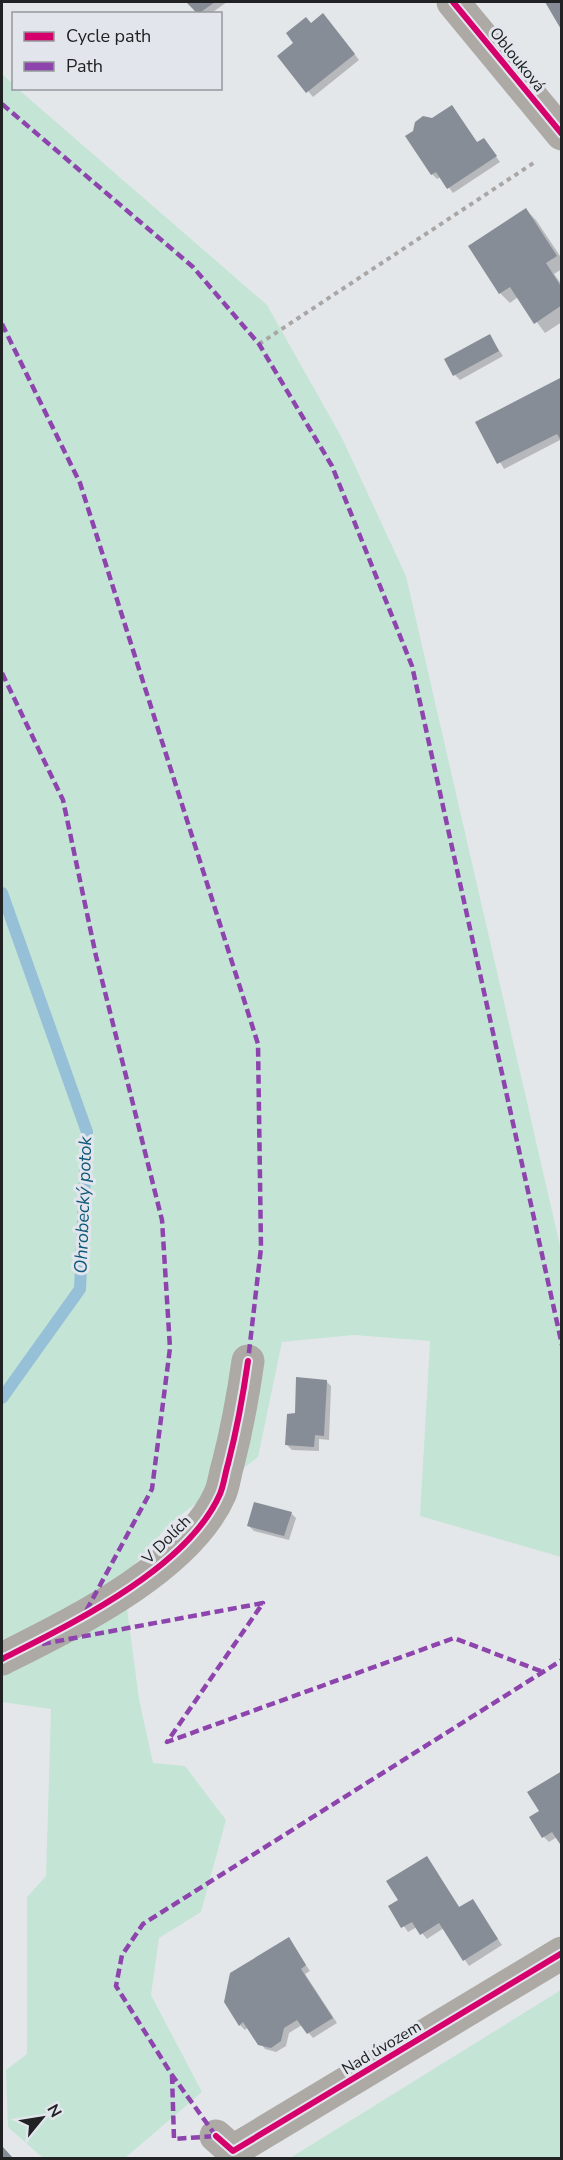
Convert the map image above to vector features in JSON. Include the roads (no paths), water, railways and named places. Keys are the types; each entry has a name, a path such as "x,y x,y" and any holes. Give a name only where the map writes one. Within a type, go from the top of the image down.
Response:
{"street":[{"name":"Oblouková","path":"453,2 552,146"},
{"name":"V Dolích","path":"2,1659 82,1619 156,1570 193,1534 220,1495 240,1417 249,1361"},
{"name":"Nad úvozem","path":"216,2136 233,2151 561,1953"}],"waterway":[{"name":"Ohrobecký potok","path":"2,893 87,1132 80,1289 2,1398"}]}
